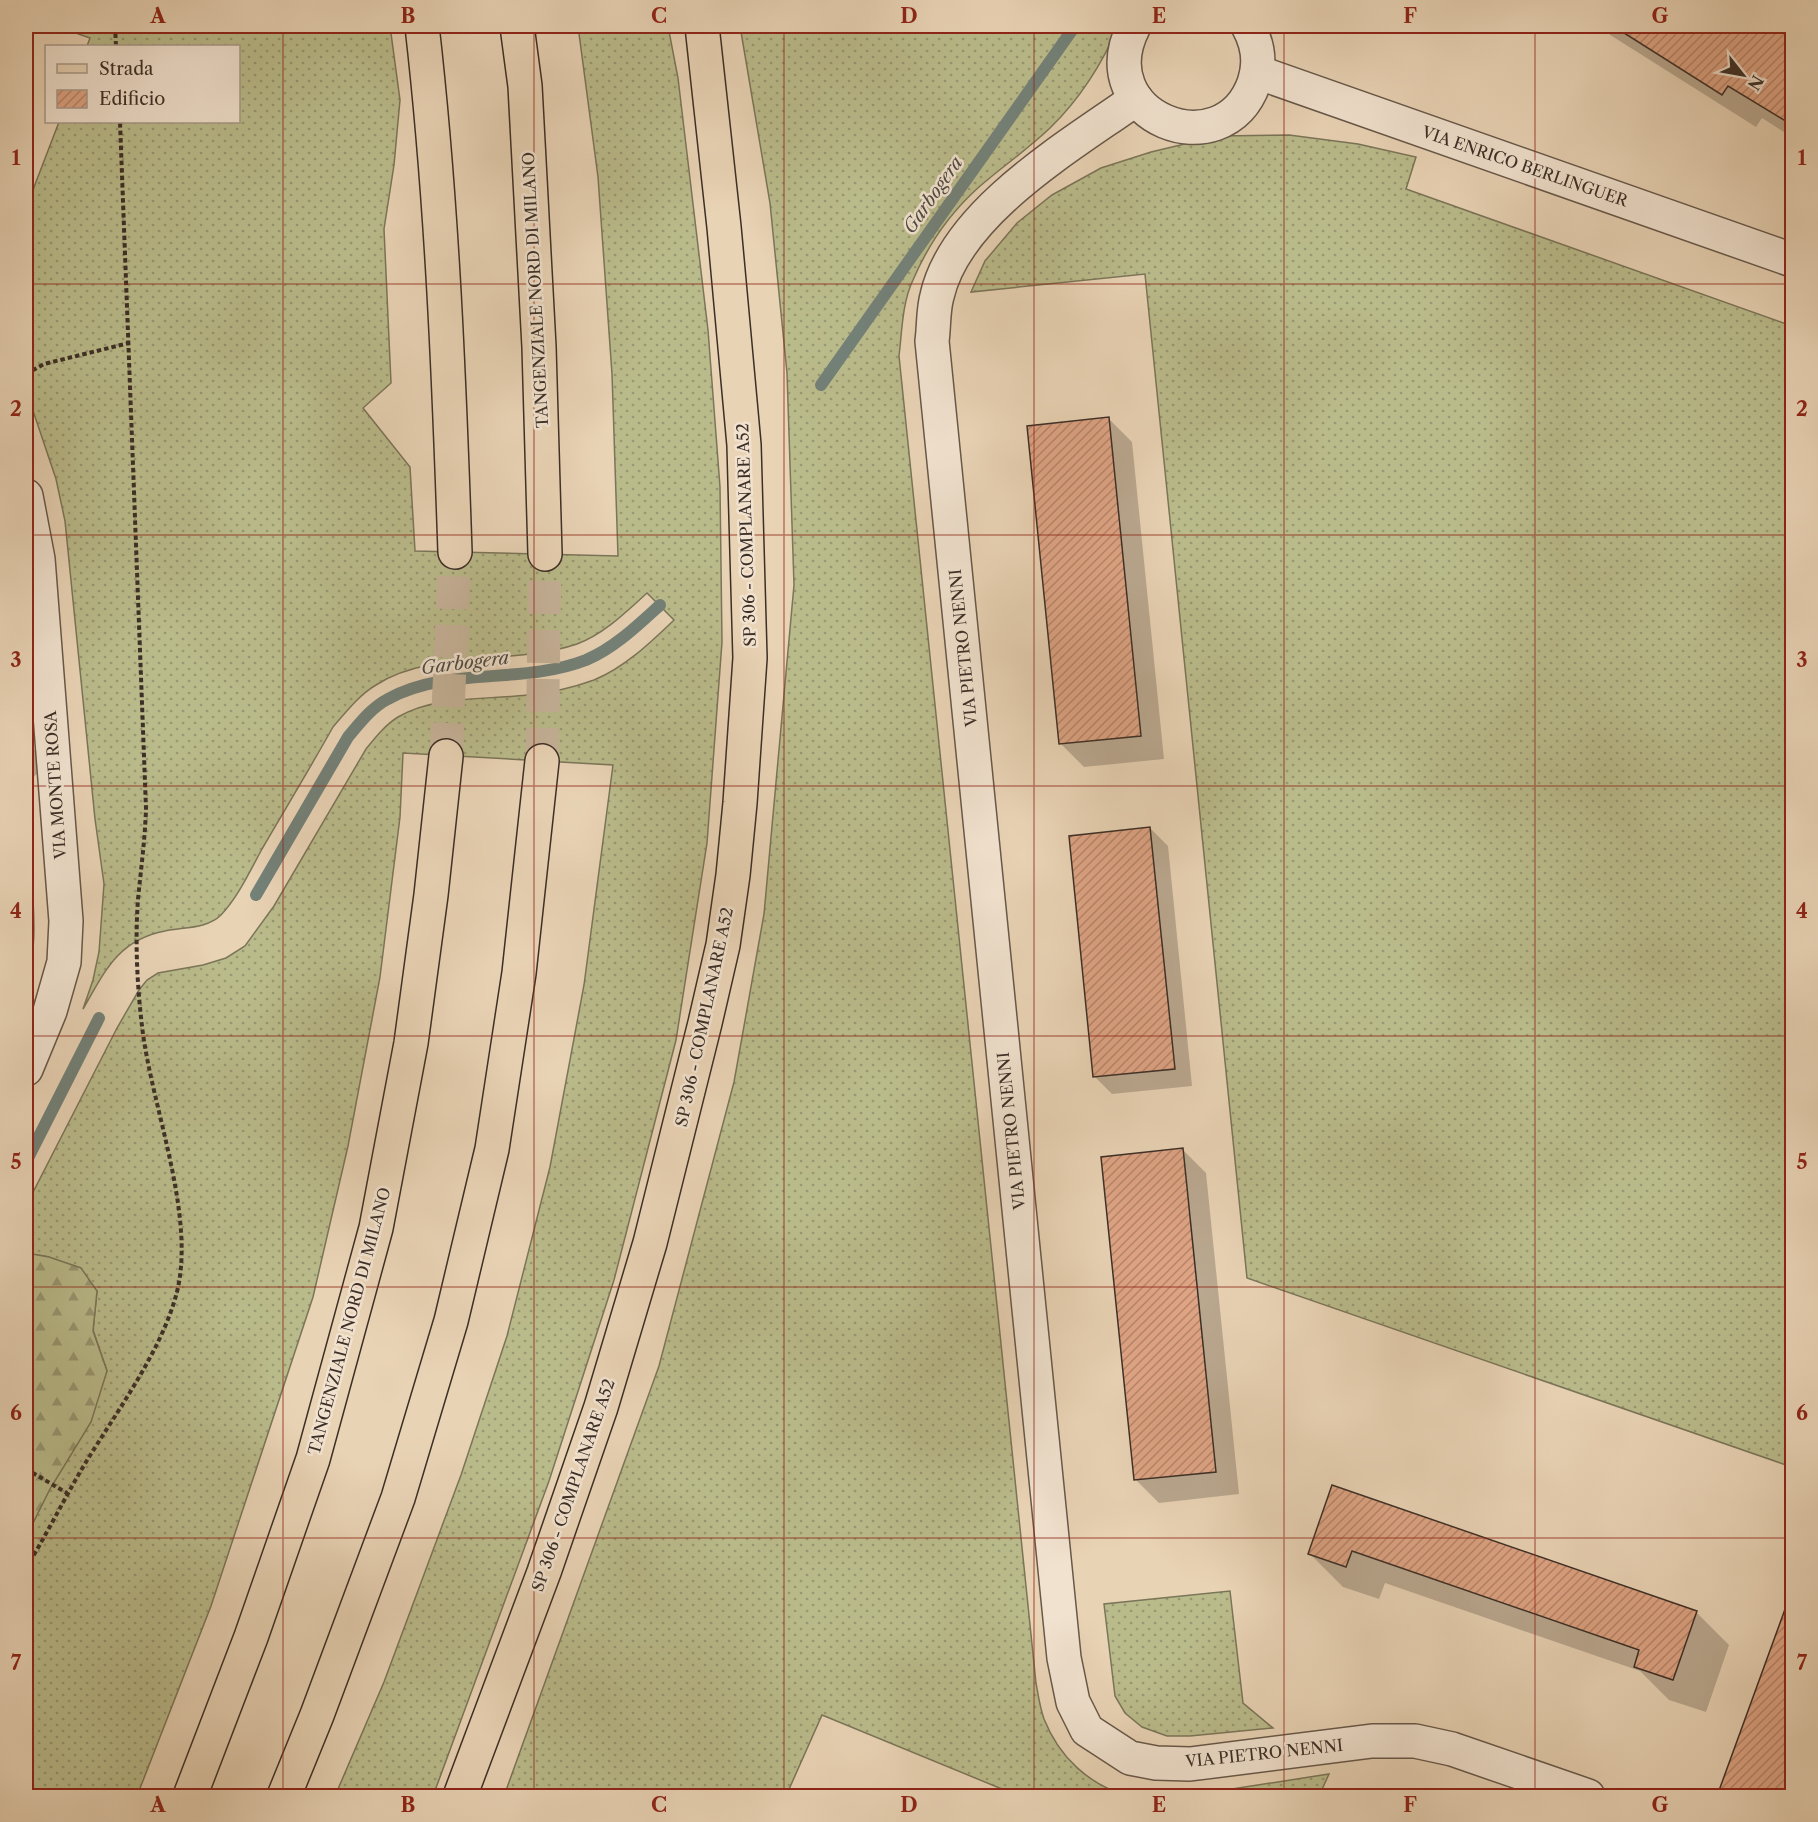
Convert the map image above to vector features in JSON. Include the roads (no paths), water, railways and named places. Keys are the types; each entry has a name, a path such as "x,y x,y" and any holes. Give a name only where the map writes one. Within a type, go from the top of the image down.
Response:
{"main road":[{"path":"422,26 430,90 448,349 455,552"},
{"name":"TANGENZIALE NORD DI MILANO","path":"517,26 525,86 539,347 545,554"},
{"name":"SP 306 - COMPLANARE A52","path":"460,1797 544,1572 601,1407 650,1243 708,1012 723,945 733,875 750,658 744,445 724,227 702,26"},
{"name":"TANGENZIALE NORD DI MILANO","path":"190,1797 251,1637 313,1459 376,1228 411,1043 431,895 446,756"},
{"path":"284,1797 398,1497 451,1321 492,1149 519,973 542,761"}],"street":[{"path":"1134,26 1128,38 1124,59 1127,80 1136,99 1151,115 1171,125 1194,128 1216,123 1235,111 1250,94 1257,72 1258,57 1256,41 1248,26"},
{"name":"VIA ENRICO BERLINGUER","path":"1257,72 1792,260"},
{"name":"VIA PIETRO NENNI","path":"1136,99 1019,182 980,220 961,243 946,267 936,296 932,341 1064,1658 1073,1702 1087,1730 1130,1758 1156,1763 1190,1764 1372,1741 1415,1741 1452,1749 1588,1797"},
{"name":"VIA MONTE ROSA","path":"26,496 38,559 66,921 64,963 50,1011 26,1069"}],"waterway":[{"name":"Garbogera","path":"821,385 1075,26"},
{"name":"Garbogera","path":"256,895 348,737 382,702 411,689 435,682 536,672 562,668 586,660 616,643 660,605"},
{"name":"Garbogera","path":"26,1162 99,1018"}],"tunnel":[{"path":"446,756 455,552"},
{"path":"542,761 545,554"}]}
